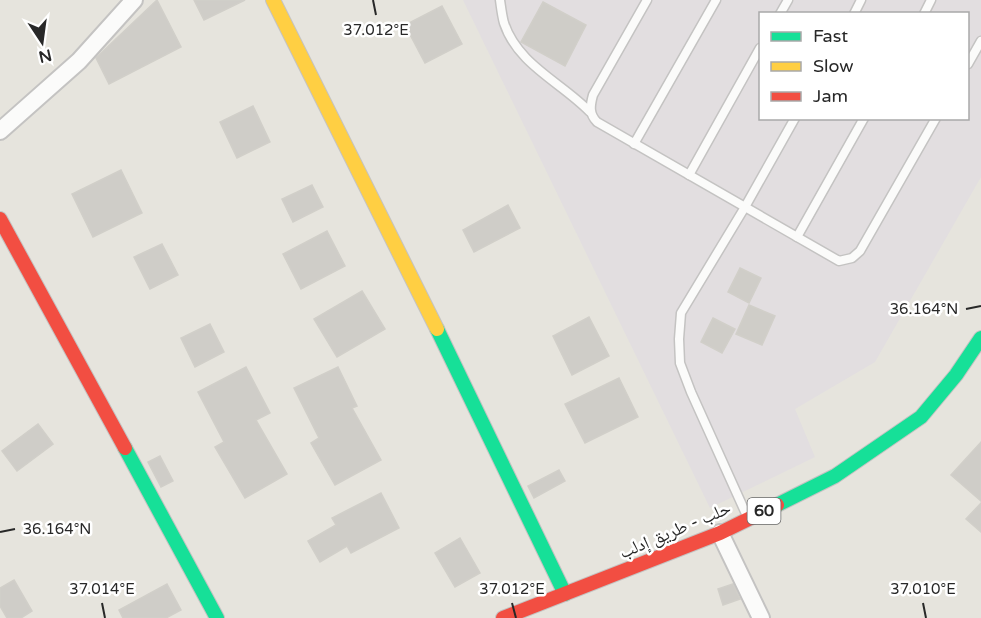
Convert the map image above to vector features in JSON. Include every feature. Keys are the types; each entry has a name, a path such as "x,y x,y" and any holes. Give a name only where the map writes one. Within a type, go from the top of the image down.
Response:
{"main road":[{"path":"273,0 433,321 565,594"},
{"path":"0,219 217,618"},
{"name":"حلب - طريق إدلب","path":"503,618 720,533 836,476 921,417 956,375 981,338"}],"street":[{"path":"0,131 79,61 134,0"},
{"path":"720,533 761,618"}],"lane":[{"path":"500,0 504,23 516,48 529,63 575,96 591,112 597,122 839,261 857,255 935,120"},
{"path":"591,112 593,95 647,0"},
{"path":"634,144 716,0"},
{"path":"969,62 981,41"},
{"path":"689,175 759,50"},
{"path":"748,519 680,363 681,313 794,120"},
{"path":"798,237 863,120"}],"shaded area":[{"path":"463,0 981,0 981,177 875,362 795,409 815,457 710,508"}],"building":[{"path":"157,0 181,47 109,84 96,58"},
{"path":"194,0 245,0 204,20"},
{"path":"543,2 586,25 565,66 521,42"},
{"path":"442,6 462,44 425,63 405,25"},
{"path":"253,106 270,142 237,158 220,122"},
{"path":"121,170 142,213 93,237 72,194"},
{"path":"312,185 323,207 293,222 282,199"},
{"path":"508,205 520,228 474,252 463,230"},
{"path":"327,231 345,266 301,289 283,254"},
{"path":"162,244 178,275 150,289 134,257"},
{"path":"740,268 761,278 749,303 728,292"},
{"path":"362,291 385,329 337,357 314,319"},
{"path":"749,305 775,316 762,345 736,334"},
{"path":"589,317 609,356 572,375 553,336"},
{"path":"713,318 735,329 722,353 701,342"},
{"path":"210,324 224,352 195,367 181,338"},
{"path":"246,367 270,413 256,420 287,474 245,498 215,447 224,442 198,392"},
{"path":"338,367 357,406 352,408 381,460 335,485 311,443 319,438 294,388"},
{"path":"619,378 638,417 585,443 565,404"},
{"path":"38,424 53,444 17,471 2,451"},
{"path":"981,442 981,501 951,475"},
{"path":"160,456 173,481 161,487 148,462"},
{"path":"559,470 565,481 534,498 528,486"},
{"path":"381,493 399,528 351,553 347,546 320,562 308,541 336,525 332,518"},
{"path":"981,503 981,532 966,519"},
{"path":"460,538 480,573 455,587 435,553"},
{"path":"14,580 32,611 21,618 7,618 0,606 0,588"},
{"path":"167,584 181,610 166,618 123,618 119,610"},
{"path":"733,584 740,599 723,605 718,589"}],"traffic: fast":[{"path":"437,329 565,594"},
{"path":"777,505 835,476 921,417 956,375 981,338"},
{"path":"125,448 217,618"}],"traffic: slow":[{"path":"273,0 437,329"}],"traffic: jam":[{"path":"0,219 125,448"},
{"path":"503,618 720,533 777,505"}]}
